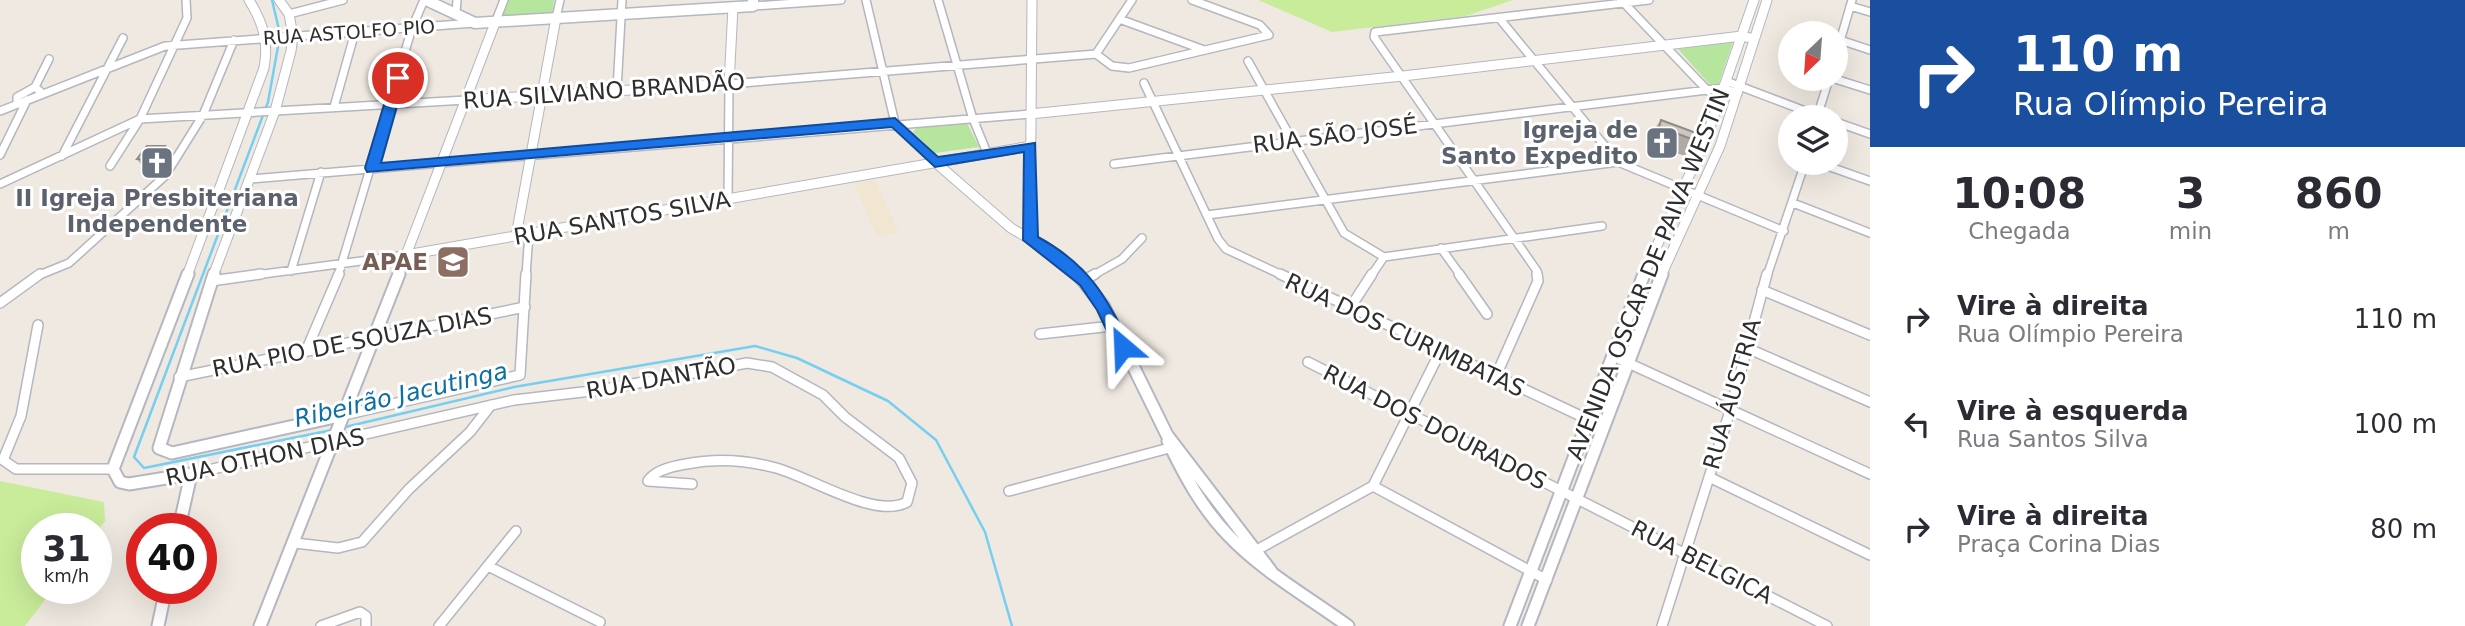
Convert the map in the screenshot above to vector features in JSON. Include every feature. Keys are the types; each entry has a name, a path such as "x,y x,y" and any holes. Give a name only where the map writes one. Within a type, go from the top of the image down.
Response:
{"main road":[{"path":"425,0 475,23"},
{"name":"RUA ASTOLFO PIO","path":"475,23 621,14 711,4 733,7 753,3"}],"street":[{"path":"110,166 140,119 187,18 186,0"},
{"path":"113,469 252,112 271,37 249,0"},
{"path":"180,377 272,111 289,36 289,13 279,0"},
{"path":"289,13 319,3 343,0"},
{"path":"306,351 343,264 412,28 425,0"},
{"path":"456,12 457,0"},
{"path":"260,626 335,441 504,0"},
{"path":"516,236 560,0"},
{"path":"617,90 622,0"},
{"path":"753,3 841,0"},
{"path":"866,0 895,122 935,162 1004,222 1052,252 1085,280 1112,326 1173,447 1187,481 1211,514 1271,570 1348,626"},
{"path":"938,0 972,116 987,153"},
{"path":"1030,240 1032,0"},
{"path":"1132,0 1122,20 1096,54 1112,66 1129,68 1267,37 1269,31 1192,0"},
{"path":"1495,378 1539,276 1436,123 1374,37 1375,32 1649,0"},
{"name":"AVENIDA OSCAR DE PAIVA WESTIN","path":"1510,626 1562,491 1586,419 1654,248 1705,141 1754,0"},
{"name":"AVENIDA OSCAR DE PAIVA WESTIN","path":"1528,626 1669,255 1720,146 1767,0"},
{"path":"1622,2 1708,91"},
{"path":"1846,21 1851,3 1870,12"},
{"path":"728,200 733,7"},
{"path":"1499,18 1618,162 1784,231"},
{"path":"1122,20 1207,51"},
{"name":"RUA ASTOLFO PIO","path":"0,111 174,44 475,23"},
{"path":"334,107 355,32"},
{"path":"250,179 729,139 895,122 1030,114 1403,76 1742,36 1754,40"},
{"path":"62,156 123,38"},
{"path":"0,303 43,272 69,263 164,176 203,115 234,40"},
{"path":"1848,43 1870,50"},
{"name":"RUA SILVIANO BRANDÃO","path":"0,184 140,119 729,84 1096,54"},
{"path":"17,104 19,95 35,87 49,59"},
{"path":"1248,61 1348,237 1384,257 1602,226"},
{"path":"1144,83 1207,215 1618,162"},
{"path":"1848,83 1870,90"},
{"path":"1724,85 1783,105"},
{"name":"RUA SÃO JOSÉ","path":"1114,164 1293,139 1708,91 1724,85"},
{"path":"35,87 43,94"},
{"path":"0,155 27,100"},
{"path":"1848,126 1870,134"},
{"path":"1705,141 1720,146"},
{"name":"RUA SANTOS SILVA","path":"211,281 406,255 1031,146"},
{"path":"291,271 321,172"},
{"path":"1848,173 1870,181"},
{"name":"RUA ÁUSTRIA","path":"1662,626 1730,411 1762,290 1801,175"},
{"path":"1793,203 1870,233"},
{"name":"RUA DOS CURIMBATAS","path":"1207,215 1218,239 1226,248 1440,352 1604,427"},
{"path":"525,307 529,233"},
{"path":"1085,280 1122,260 1142,238"},
{"path":"1441,248 1487,314"},
{"path":"1654,248 1669,255"},
{"path":"1350,308 1384,257"},
{"path":"1762,290 1870,335"},
{"name":"RUA OTHON DIAS","path":"180,377 160,442 159,448 163,452 343,417 520,375 525,307"},
{"name":"RUA PIO DE SOUZA DIAS","path":"180,377 525,307"},
{"name":"RUA OTHON DIAS","path":"38,325 31,375 21,416 3,454 7,466 16,469 113,469 120,482 140,484 527,398"},
{"path":"1040,334 1112,326"},
{"path":"1747,348 1870,402"},
{"path":"1252,552 1373,486 1440,352"},
{"path":"1613,356 1870,474"},
{"name":"RUA DOS DOURADOS","path":"1308,362 1409,416 1578,499"},
{"name":"RUA DANTÃO","path":"527,398 600,390 724,365 747,363 772,367 823,395 845,417 898,458 912,483 907,502 897,508 882,508 809,478 746,461 687,462 652,475 648,481 656,484 692,484"},
{"path":"295,543 338,548 362,542 410,489 470,432 491,405"},
{"path":"1009,491 1173,447"},
{"path":"182,513 191,474"},
{"path":"1709,477 1870,555"},
{"path":"1373,486 1547,580"},
{"name":"RUA BELGICA","path":"1578,499 1827,626"},
{"path":"439,626 516,531"},
{"path":"488,566 600,622"},
{"path":"158,626 163,604"},
{"path":"321,626 360,612 366,617 366,626"}],"shaded area":[{"path":"875,180 899,233 877,236 854,183"}],"green space":[{"path":"508,0 554,0 552,14 502,17"},
{"path":"1258,0 1513,0 1466,16 1332,32"},
{"path":"1733,42 1719,83 1710,85 1678,49"},
{"path":"966,121 979,147 935,153 913,132 920,124"},
{"path":"0,481 104,502 105,513 21,513 21,604 42,604 25,626 0,626"}],"building":[{"path":"1661,120 1699,134 1697,141 1659,127"},
{"path":"147,146 165,146 156,160 137,159"}],"waterway":[{"name":"Ribeirão Jacutinga","path":"272,0 280,34"},
{"name":"Ribeirão Jacutinga","path":"279,41 268,102 134,457 144,468 332,430"},
{"name":"Ribeirão Jacutinga","path":"341,428 514,387 755,346 797,358 888,401 936,440 985,532 1012,626"}],"place":[{"name":"Igreja de Santo Expedito","path":"1662,143"},
{"name":"II Igreja Presbiteriana Independente","path":"157,163"},
{"name":"APAE","path":"453,262"}],"route":[{"path":"398,78 372,168 729,139 895,122 935,162 1031,146 1030,240 1052,252 1085,280 1104,307 1123,347"}]}
